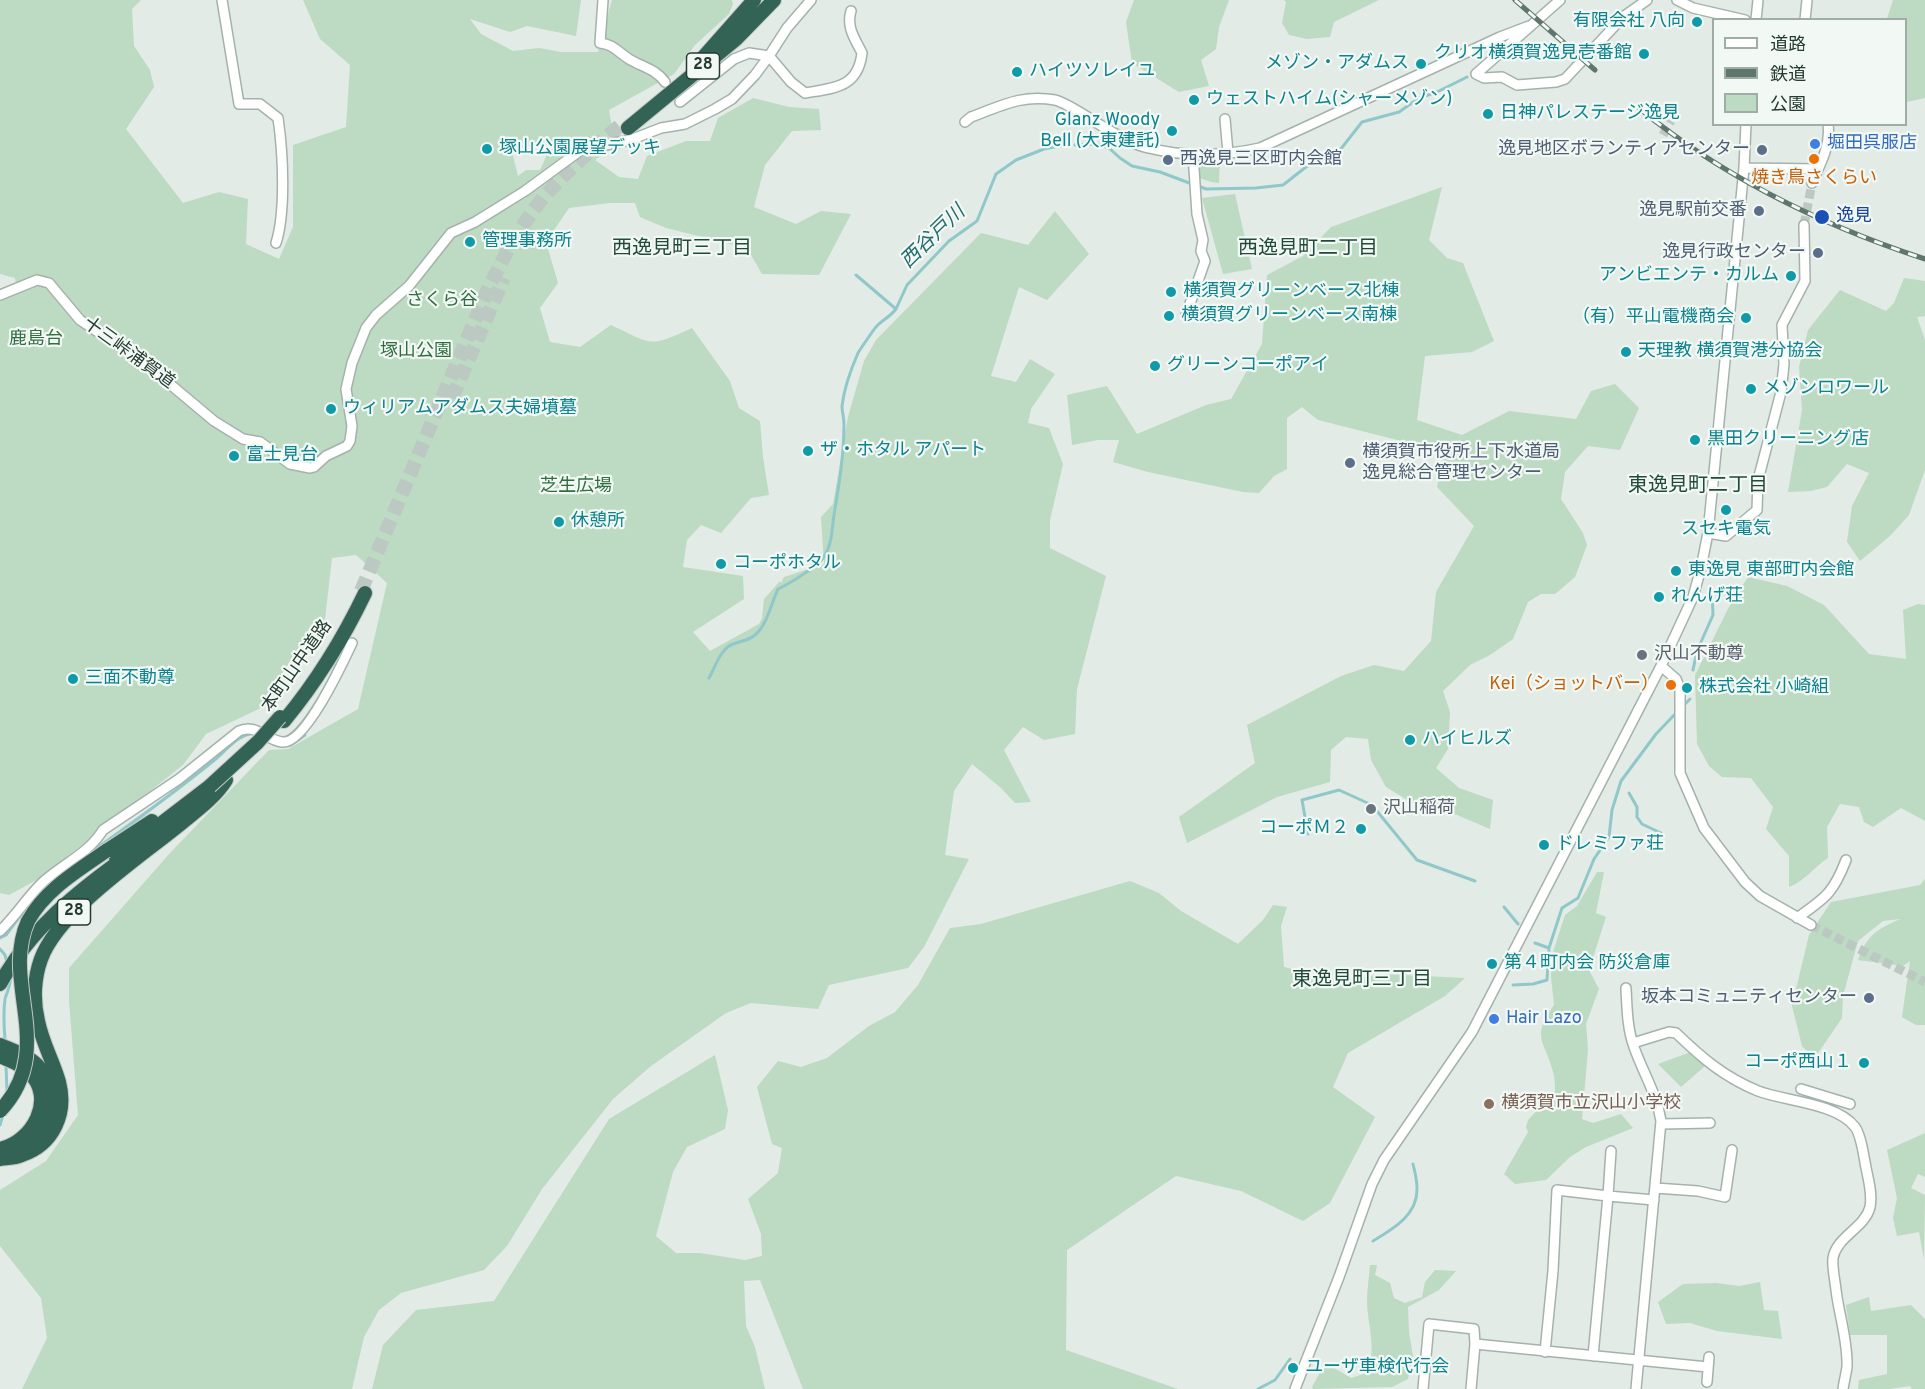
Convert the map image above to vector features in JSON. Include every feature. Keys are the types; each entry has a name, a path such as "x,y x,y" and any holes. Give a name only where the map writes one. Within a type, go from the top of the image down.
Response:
{"highway":[{"name":"28","path":"754,0 693,67 626,125 736,39 774,0"},
{"name":"本町山中道路","path":"211,788 226,780 302,699 342,640 363,592"},
{"name":"28","path":"0,1159 22,1156 38,1147 48,1139 58,1121 61,1096 35,1008 37,975 41,958 52,935 73,913 194,814 211,788 282,719"},
{"name":"28","path":"0,1111 19,1082 26,1051 17,966 23,931 33,913 51,892 67,879 178,804 211,788"},
{"path":"1,976 33,927 60,899 211,788"},
{"path":"0,1045 20,1053 36,1065 46,1080 51,1098 48,1120 36,1139 24,1148 0,1159"},
{"path":"0,1057 17,1063 31,1074 38,1086 41,1101 38,1118 30,1132 19,1141 0,1149"}],"street":[{"path":"222,0 239,104 260,104 278,118 282,142 281,226 276,243"},
{"path":"603,0 600,43 615,47 628,58 657,73 665,82"},
{"path":"769,56 787,28 811,0"},
{"path":"1560,0 1476,74 1484,78 1502,77 1517,85 1556,82 1565,79 1623,17 1647,0"},
{"path":"1677,0 1693,8 1736,18"},
{"path":"1756,18 1758,0"},
{"path":"1805,18 1807,0"},
{"path":"680,102 734,59 749,53 769,56 791,82 805,93 836,88 846,83 857,73 862,53 850,31 851,11"},
{"path":"965,122 971,117 1011,101 1032,98 1058,100 1127,141 1150,148 1193,154 1228,153 1260,148 1500,37 1529,26"},
{"name":"十三峠浦賀道","path":"0,295 37,280 49,282 80,320 146,364 203,413 240,438 260,442 290,464 304,468 314,467 326,456 347,446 351,441 352,426 346,389 352,363 366,327 409,286 451,233 475,222 525,191 581,150 630,140 661,128 685,124 716,109 732,99 769,56"},
{"path":"1225,119 1228,153"},
{"path":"1295,1389 1339,1277 1372,1184 1384,1160 1472,1032 1661,666 1693,597 1708,533 1744,168 1746,126"},
{"path":"1812,183 1829,135 1828,126"},
{"path":"1186,315 1205,261 1201,251 1203,240 1197,214 1193,154"},
{"path":"1744,168 1818,169"},
{"path":"1708,533 1726,536 1757,510 1758,480 1781,392 1784,364 1782,325 1805,280 1804,225"},
{"path":"0,931 15,917 43,882 96,842 103,830 179,779 239,731 251,728 281,742 293,739 315,713 333,685 352,643"},
{"path":"1661,666 1676,679 1680,689 1680,773 1704,828 1745,882 1760,896 1811,926"},
{"path":"1797,918 1823,899 1836,886 1846,860"},
{"path":"1626,988 1628,1022 1633,1043 1658,1103 1661,1124 1636,1389"},
{"path":"1633,1043 1669,1032 1676,1033 1715,1069 1758,1091 1826,1108 1855,1127 1865,1163 1870,1205 1867,1214 1838,1246 1833,1258 1847,1366 1843,1389"},
{"path":"1801,1089 1850,1104"},
{"path":"1661,1124 1710,1123"},
{"path":"1655,1188 1698,1191 1725,1197 1732,1150"},
{"path":"1593,1356 1611,1151"},
{"path":"1545,1352 1553,1271 1557,1190 1654,1200"},
{"path":"1424,1389 1430,1324 1474,1329 1471,1389"},
{"path":"1475,1344 1639,1361 1708,1362 1707,1382"}],"green space":[{"path":"0,0 141,0 132,9 134,46 150,70 154,87 126,129 183,203 219,192 248,199 246,244 279,259 293,227 293,145 346,127 350,65 320,39 303,0 581,0 576,36 527,26 510,32 470,19 481,34 513,51 539,48 561,52 598,52 612,0 732,0 733,4 729,14 695,45 674,74 609,110 612,127 625,139 595,160 619,177 638,179 647,156 686,141 710,141 718,118 753,98 789,107 819,109 821,130 792,131 765,165 754,207 796,224 821,211 851,214 819,275 762,274 747,248 666,228 640,217 635,203 610,203 569,208 546,242 558,283 540,308 550,342 580,347 611,325 651,342 667,339 692,328 730,381 739,408 760,421 769,495 751,498 721,533 701,525 687,540 683,567 743,576 744,599 693,632 710,651 759,624 764,599 780,581 781,583 784,577 824,564 821,517 833,504 848,417 864,361 876,340 981,233 1028,245 1055,211 1089,254 1047,300 1019,287 991,376 1016,382 1030,359 1055,374 1031,409 1028,423 1049,428 1063,464 1050,520 1050,548 1106,576 1077,689 1075,734 1044,740 1023,727 1004,750 1031,802 1015,803 972,764 954,791 945,855 969,859 924,947 908,968 829,985 818,1009 751,1003 726,1013 651,1066 613,1099 542,1189 507,1246 484,1270 401,1293 379,1310 364,1337 352,1389 22,1389 47,1338 41,1298 0,1246 0,1190 46,1161 78,1115 69,1001 69,968 170,853 269,750 288,749 358,709 387,583 356,555 332,558 325,619 290,661 263,707 206,734 183,765 40,878 9,895 0,893 0,297 16,284 15,278 0,274","holes":["546,141 546,157 540,170 526,170 518,176 512,152"]},
{"path":"1134,0 1229,0 1219,27 1216,49 1201,60 1209,86 1179,92 1132,63 1126,22"},
{"path":"1284,0 1379,0 1334,22 1330,37 1307,39 1289,35 1282,23 1286,2"},
{"path":"1893,0 1925,0 1925,98 1907,102 1907,18 1887,18"},
{"path":"1195,156 1220,156 1219,183 1197,177"},
{"path":"1442,187 1429,240 1447,258 1463,263 1494,341 1472,352 1425,356 1417,420 1462,435 1509,411 1576,419 1591,391 1615,384 1639,408 1620,450 1588,446 1565,472 1561,499 1583,533 1587,545 1575,577 1555,594 1541,594 1528,602 1513,639 1470,665 1443,691 1450,712 1448,749 1436,768 1459,788 1493,800 1490,829 1443,809 1424,810 1386,787 1371,760 1368,739 1346,737 1331,750 1330,782 1277,797 1187,843 1179,817 1255,763 1247,725 1341,676 1374,665 1404,671 1431,641 1436,592 1474,526 1437,487 1445,452 1318,420 1302,407 1287,418 1287,469 1274,476 1259,493 1243,492 1148,472 1113,462 1119,440 1098,440 1072,445 1067,395 1107,386 1137,434 1206,405 1231,399 1262,344 1267,275 1303,256 1331,227"},
{"path":"1235,194 1252,269 1223,274 1202,198"},
{"path":"1904,278 1925,281 1925,316 1917,317 1925,340 1925,470 1909,515 1890,536 1860,561 1847,542 1852,506 1869,473 1847,464 1827,487 1811,491 1788,492 1802,410 1799,367 1808,330 1840,290 1886,311 1894,303"},
{"path":"1748,577 1787,586 1824,605 1869,654 1906,659 1903,610 1918,604 1925,605 1925,821 1901,808 1873,827 1864,822 1859,807 1840,804 1827,827 1828,858 1789,887 1789,856 1766,829 1773,807 1751,778 1722,777 1709,766 1697,744 1695,675 1730,605"},
{"path":"1597,872 1604,872 1596,913 1606,917 1589,970 1599,989 1586,1024 1588,1050 1582,1119 1593,1123 1621,1114 1633,1128 1586,1147 1570,1157 1546,1180 1515,1184 1504,1174 1528,1132 1526,1127 1528,1120 1555,1091 1554,1074 1541,1039 1543,1025 1554,1005 1551,977 1552,955 1565,915 1577,906"},
{"path":"1925,879 1925,1025 1916,1025 1902,1017 1910,961 1903,966 1858,960 1873,934 1900,919 1883,921 1858,941 1843,996 1842,1018 1814,1059 1802,1046 1791,1002 1809,935 1831,902 1920,885"},
{"path":"1130,881 1159,893 1181,911 1238,944 1263,920 1273,905 1287,907 1281,926 1284,967 1342,981 1382,974 1465,978 1445,996 1348,1053 1333,1087 1375,1117 1330,1203 1303,1221 1241,1191 1176,1176 1067,1250 1066,1350 1178,1389 803,1389 760,1280 744,1281 746,1326 755,1347 765,1389 372,1389 383,1345 416,1310 494,1301 609,1119 715,1055 728,1110 725,1129 687,1147 673,1172 656,1236 676,1253 700,1253 745,1260 762,1256 761,1234 748,1199 778,1173 782,1148 772,1144 757,1087 778,1061 801,1067 827,1058 869,1026 895,1012 918,985 950,928 981,924"},
{"path":"1691,1052 1705,1066 1681,1087 1658,1064"},
{"path":"1925,1133 1925,1177 1918,1174 1911,1188 1925,1195 1924,1259 1919,1232 1897,1236 1893,1218 1897,1198 1887,1150"},
{"path":"1370,1265 1377,1265 1375,1275 1390,1283 1394,1298 1405,1303 1422,1297 1425,1282 1435,1270 1456,1271 1439,1290 1408,1307 1413,1357 1408,1379 1392,1387 1313,1389 1323,1367 1334,1368 1351,1378 1367,1373 1372,1347 1367,1303"},
{"path":"1760,1282 1764,1310 1778,1311 1782,1339 1717,1331 1690,1323 1666,1324 1658,1302 1683,1284 1716,1283 1739,1286"},
{"path":"1869,1297 1871,1311 1911,1305 1925,1319 1925,1389 1912,1389 1910,1386 1890,1389 1858,1389 1859,1380 1887,1374 1887,1335 1850,1335 1846,1305"}],"waterway":[{"name":"西谷戸川","path":"1198,186 1206,189 1283,185 1306,167 1340,150 1362,122 1399,112 1419,98 1467,77"},
{"name":"西谷戸川","path":"1075,145 1097,144 1109,148 1132,166 1160,172 1192,184"},
{"name":"西谷戸川","path":"856,275 896,309 907,285 949,241 977,221 996,174 1016,160 1044,149 1064,145"},
{"path":"709,678 719,658 729,646 750,639 759,631 766,620 778,589 811,569 827,551 841,470 844,424 842,406 846,386 859,351 876,327 896,309"},
{"path":"1693,670 1697,651 1713,615 1712,590"},
{"path":"1682,707 1690,699"},
{"path":"1513,985 1533,984 1547,980 1549,948 1562,908 1578,898 1594,859 1609,837 1612,810 1621,781 1656,734 1677,712"},
{"path":"80,860 184,784 237,740 250,734"},
{"path":"284,746 291,745 305,735"},
{"path":"1308,834 1302,800 1339,790 1372,805 1417,860 1475,881"},
{"path":"1629,793 1637,807 1637,817 1642,824 1661,833"},
{"path":"32,901 46,886"},
{"path":"1504,907 1518,924"},
{"path":"0,938 6,935 26,908"},
{"path":"1535,943 1549,948"},
{"path":"0,949 7,963"},
{"path":"5,1040 4,1004 10,984 10,975"},
{"path":"6,1066 7,1091"},
{"path":"0,1125 3,1115"},
{"path":"1373,1241 1403,1220 1413,1206 1417,1188 1413,1164"},
{"path":"1258,1389 1275,1380 1290,1359"}],"tunnel":[{"path":"1663,135 1671,121"},
{"path":"361,591 488,289 506,253 527,219 552,188 582,158 624,122"},
{"path":"1804,225 1812,183"},
{"path":"452,398 504,278"},
{"path":"1811,925 1925,982"}],"railway":[{"path":"1515,0 1595,70"},
{"path":"1640,109 1705,156 1776,197 1850,231 1925,259"}],"place":[{"name":"有限会社 八向","path":"1697,22"},
{"name":"クリオ横須賀逸見壱番館","path":"1644,54"},
{"name":"メゾン・アダムス","path":"1421,64"},
{"name":"ハイツソレイユ","path":"1017,72"},
{"name":"ウェストハイム(シャーメゾン)","path":"1194,100"},
{"name":"日神パレステージ逸見","path":"1488,114"},
{"name":"Glanz Woody Bell (大東建託)","path":"1172,131"},
{"name":"堀田呉服店","path":"1815,144"},
{"name":"塚山公園展望デッキ","path":"487,149"},
{"name":"逸見地区ボランティアセンター","path":"1762,150"},
{"name":"焼き鳥さくらい","path":"1814,159"},
{"name":"西逸見三区町内会館","path":"1168,160"},
{"name":"逸見駅前交番","path":"1759,211"},
{"name":"逸見","path":"1822,217"},
{"name":"管理事務所","path":"470,242"},
{"name":"逸見行政センター","path":"1818,253"},
{"name":"アンビエンテ・カルム","path":"1791,276"},
{"name":"横須賀グリーンベース北棟","path":"1171,292"},
{"name":"横須賀グリーンベース南棟","path":"1169,316"},
{"name":"（有）平山電機商会","path":"1746,318"},
{"name":"天理教 横須賀港分協会","path":"1626,352"},
{"name":"グリーンコーポアイ","path":"1155,366"},
{"name":"メゾンロワール","path":"1751,389"},
{"name":"ウィリアムアダムス夫婦墳墓","path":"331,409"},
{"name":"黒田クリーニング店","path":"1695,440"},
{"name":"ザ・ホタル アパート","path":"808,451"},
{"name":"富士見台","path":"234,456"},
{"name":"横須賀市役所上下水道局 逸見総合管理センター","path":"1350,463"},
{"name":"スセキ電気","path":"1726,510"},
{"name":"休憩所","path":"559,522"},
{"name":"コーポホタル","path":"721,564"},
{"name":"東逸見 東部町内会館","path":"1676,571"},
{"name":"れんげ荘","path":"1659,597"},
{"name":"沢山不動尊","path":"1642,655"},
{"name":"三面不動尊","path":"73,679"},
{"name":"Kei（ショットバー）","path":"1671,685"},
{"name":"株式会社 小崎組","path":"1687,688"},
{"name":"ハイヒルズ","path":"1410,740"},
{"name":"沢山稲荷","path":"1371,809"},
{"name":"コーポＭ２","path":"1361,829"},
{"name":"ドレミファ荘","path":"1544,845"},
{"name":"第４町内会 防災倉庫","path":"1492,964"},
{"name":"坂本コミュニティセンター","path":"1869,998"},
{"name":"Hair Lazo","path":"1494,1019"},
{"name":"コーポ西山１","path":"1864,1063"},
{"name":"横須賀市立沢山小学校","path":"1489,1104"},
{"name":"ユーザ車検代行会","path":"1293,1368"}],"district":[{"name":"西逸見町三丁目","path":"682,250"},
{"name":"西逸見町二丁目","path":"1308,250"},
{"name":"東逸見町二丁目","path":"1698,487"},
{"name":"東逸見町三丁目","path":"1362,981"}],"park label":[{"name":"さくら谷","path":"442,301"},
{"name":"鹿島台","path":"36,340"},
{"name":"塚山公園","path":"416,352"},
{"name":"芝生広場","path":"576,487"}]}
